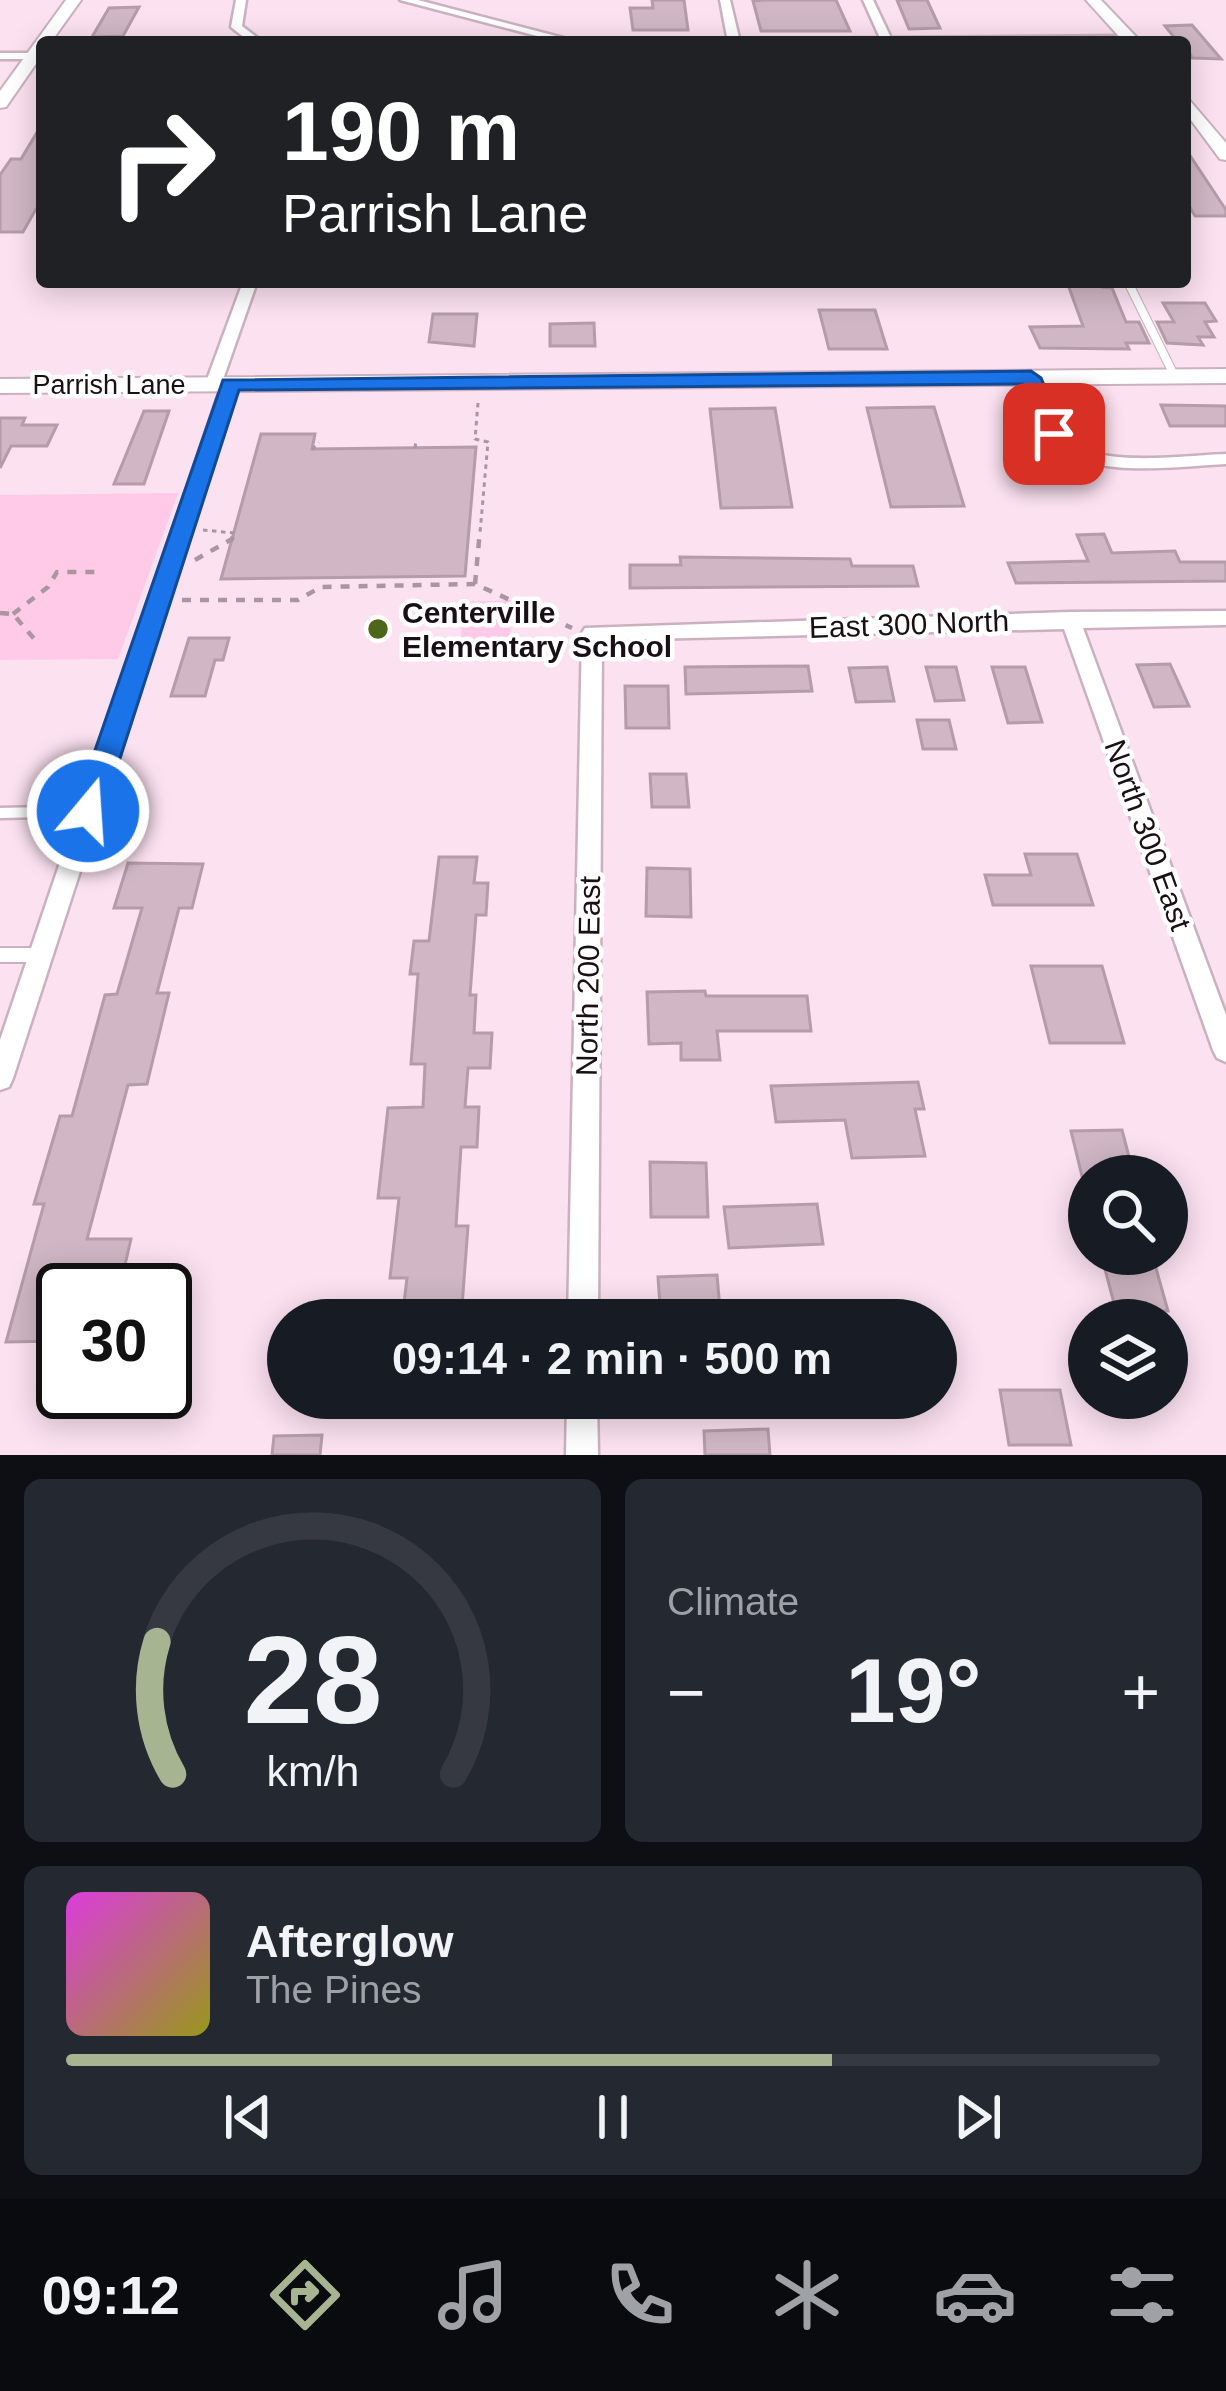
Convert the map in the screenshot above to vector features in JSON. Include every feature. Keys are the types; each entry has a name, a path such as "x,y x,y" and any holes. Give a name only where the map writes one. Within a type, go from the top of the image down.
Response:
{"street":[{"path":"48,36 74,0"},
{"path":"241,0 236,27 248,36"},
{"path":"405,0 549,36"},
{"path":"725,0 733,36"},
{"path":"868,0 883,36"},
{"path":"1093,0 1127,36"},
{"path":"0,56 36,48"},
{"path":"0,103 36,53"},
{"path":"1191,107 1223,147"},
{"path":"0,1078 88,811 248,288"},
{"name":"Parrish Lane","path":"0,386 1226,376"},
{"path":"1031,378 1054,434 1073,452 1112,460 1226,459"},
{"name":"East 300 North","path":"585,632 1226,618"},
{"name":"North 300 East","path":"1070,619 1226,1050"},
{"name":"North 200 East","path":"583,1299 585,632"},
{"path":"581,1455 582,1419"}],"lane":[{"path":"1131,288 1175,376"},
{"path":"0,813 88,811"},
{"path":"0,955 41,955"}],"path":[{"path":"475,584 488,442 475,439 478,396"},
{"path":"312,449 319,442"},
{"path":"194,560 232,538 235,530 203,530"},
{"path":"0,613 13,614 48,587 57,572 101,572"},
{"path":"172,600 298,600 322,587 475,584 585,632"},
{"path":"13,614 36,641"}],"shaded area":[{"path":"178,493 118,659 0,660 0,495"},
{"path":"511,600 510,648 460,649 464,602"}],"building":[{"path":"652,0 684,0 688,30 633,30 630,8 653,8"},
{"path":"836,0 850,31 761,31 753,1"},
{"path":"897,0 927,0 940,28 909,29"},
{"path":"139,7 123,36 93,36 109,8"},
{"path":"1192,25 1221,59 1192,58 1191,36 1173,36 1165,26"},
{"path":"36,134 36,209 23,232 0,232 0,175 11,159 21,159"},
{"path":"1191,157 1226,210 1226,216 1195,216"},
{"path":"1069,288 1112,288 1126,322 1139,322 1149,343 1126,343 1129,349 1040,348 1030,327 1083,326"},
{"path":"1163,303 1205,303 1216,321 1205,322 1214,337 1198,337 1203,345 1167,343 1157,322 1174,322"},
{"path":"819,310 875,310 887,349 829,349"},
{"path":"433,314 477,314 474,346 429,342"},
{"path":"594,323 595,346 550,346 550,324"},
{"path":"1161,405 1226,406 1226,426 1170,426"},
{"path":"934,407 964,506 891,507 867,408"},
{"path":"775,408 792,507 721,508 710,409"},
{"path":"144,411 169,411 144,484 114,484"},
{"path":"0,418 25,418 22,425 57,425 47,446 11,446 0,468"},
{"path":"261,434 315,434 312,449 476,447 465,576 221,579"},
{"path":"1104,534 1112,553 1175,551 1180,562 1226,562 1226,581 1016,583 1008,563 1088,561 1077,535"},
{"path":"680,557 850,559 852,566 913,566 918,586 630,588 630,565 681,565"},
{"path":"189,638 229,638 223,660 215,660 205,696 171,696"},
{"path":"1170,664 1189,706 1154,707 1137,665"},
{"path":"808,666 812,691 686,694 685,667"},
{"path":"887,667 894,701 856,702 849,668"},
{"path":"926,667 956,667 964,700 935,701"},
{"path":"992,667 1025,667 1042,722 1008,723"},
{"path":"625,686 668,686 669,728 626,728"},
{"path":"917,720 949,720 956,749 923,749"},
{"path":"650,774 686,774 689,807 652,807"},
{"path":"1025,854 1077,854 1093,905 993,905 985,875 1031,875"},
{"path":"439,857 477,857 474,883 488,883 486,915 476,915 470,995 476,995 474,1033 492,1033 490,1068 468,1068 465,1107 479,1107 477,1147 461,1147 456,1226 468,1226 463,1299 404,1299 407,1278 390,1278 399,1198 378,1198 388,1108 423,1107 425,1064 411,1064 418,974 410,974 414,941 429,941"},
{"path":"128,863 203,864 192,908 179,908 157,993 169,993 147,1084 128,1085 87,1239 131,1239 125,1263 36,1263 36,1341 6,1342 44,1204 34,1204 60,1116 72,1116 105,995 117,994 142,908 114,908"},
{"path":"647,868 690,869 691,917 646,916"},
{"path":"1031,966 1102,966 1124,1043 1050,1043"},
{"path":"705,991 706,996 807,996 811,1031 717,1031 720,1060 681,1060 681,1043 649,1044 647,992"},
{"path":"918,1082 924,1109 915,1109 925,1156 852,1158 845,1120 776,1122 771,1086"},
{"path":"1122,1130 1129,1155 1077,1155 1071,1131"},
{"path":"650,1162 706,1163 708,1217 651,1217"},
{"path":"817,1204 823,1244 729,1248 724,1207"},
{"path":"717,1275 719,1299 660,1299 658,1277"},
{"path":"1107,1275 1158,1275 1165,1299 1113,1299"},
{"path":"1000,1390 1060,1390 1071,1445 1009,1445"},
{"path":"768,1429 770,1455 705,1455 704,1431"},
{"path":"322,1435 320,1455 272,1455 274,1436"}],"place":[{"name":"Centerville Elementary School","path":"378,629"}],"route":[{"path":"88,811 230,384 1031,378 1054,434"}]}
